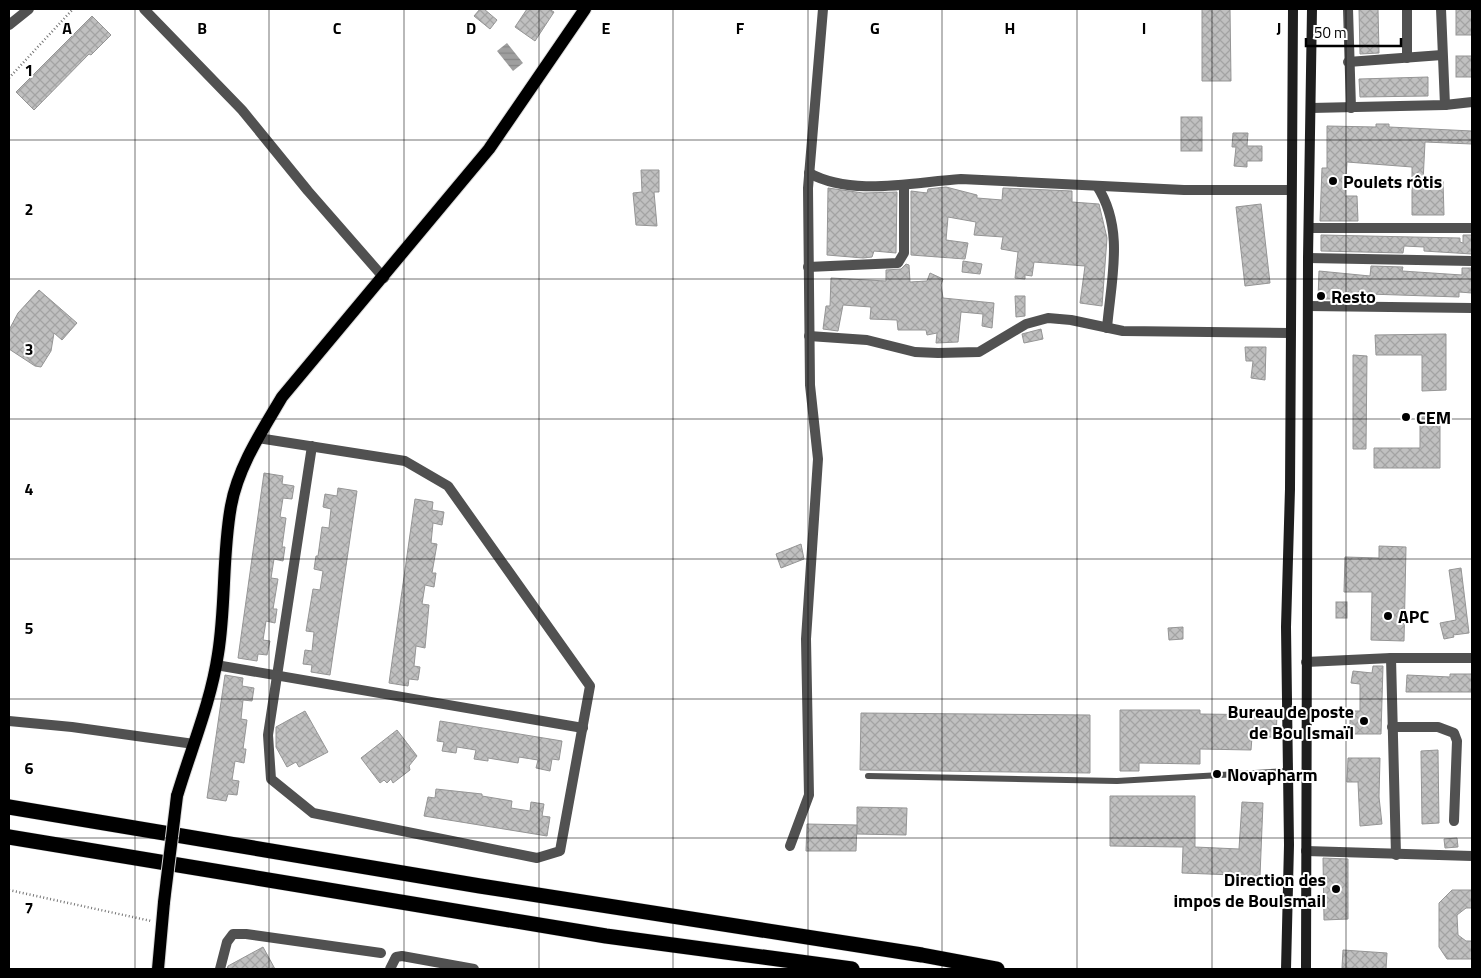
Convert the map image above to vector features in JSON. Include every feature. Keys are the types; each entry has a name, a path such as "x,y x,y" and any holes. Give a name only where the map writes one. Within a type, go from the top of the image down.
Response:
{"highway":[{"path":"9,807 480,886 922,955 997,969"},
{"path":"9,837 606,936 852,969"}],"main road":[{"path":"158,969 177,796 216,665 223,619 225,554 231,505 240,474 282,397 384,278 490,149 584,9"},
{"path":"1286,969 1288,771 1286,627 1290,489 1290,190 1293,9"},
{"path":"1306,969 1308,258 1312,9"}],"street":[{"path":"9,25 29,9"},
{"path":"144,9 242,110 308,191 384,278"},
{"path":"790,846 809,795 806,639 818,459 810,385 809,173 823,9"},
{"path":"1348,9 1348,62 1351,108"},
{"path":"1406,9 1407,58"},
{"path":"1441,9 1445,105"},
{"path":"1348,62 1442,55"},
{"path":"1311,108 1445,105 1472,102"},
{"path":"809,173 841,185 904,185 961,179 1096,186 1290,190"},
{"path":"808,267 898,263 904,253 904,185"},
{"path":"1096,186 1109,208 1114,233 1107,328"},
{"path":"1309,228 1472,228"},
{"path":"1308,258 1472,261"},
{"path":"1308,306 1472,308"},
{"path":"809,336 867,340 916,352 938,353 979,352 1026,324 1048,318 1071,320 1123,331 1290,333"},
{"path":"258,438 312,446 405,461 448,486 590,686 560,851 537,858 313,813 271,779 268,735 312,446"},
{"path":"1391,658 1396,855"},
{"path":"1306,662 1391,658 1472,658"},
{"path":"216,665 583,728"},
{"path":"9,721 72,727 194,744"},
{"path":"1392,727 1438,728 1454,733 1457,741 1454,821"},
{"path":"1306,851 1472,856"},
{"path":"220,969 226,942 233,934 246,934 381,953"},
{"path":"390,969 396,957 402,956 474,969"}],"lane":[{"path":"868,776 1117,781 1288,771"}],"path":[{"path":"9,78 73,9"},
{"path":"9,890 162,923"}],"shaded area":[{"path":"507,43 523,63 513,71 497,51"}],"building":[{"path":"480,9 484,9 497,20 490,29 474,16"},
{"path":"527,9 549,9 554,12 535,41 515,27"},
{"path":"1202,9 1230,9 1231,81 1202,81"},
{"path":"1359,9 1378,9 1379,53 1360,54"},
{"path":"1456,9 1472,9 1472,35 1456,35"},
{"path":"92,16 111,35 91,55 89,54 34,110 16,92"},
{"path":"1456,56 1472,56 1472,77 1456,77"},
{"path":"1428,77 1428,96 1360,97 1359,79"},
{"path":"1181,117 1202,117 1202,151 1181,151"},
{"path":"1376,124 1389,124 1389,127 1472,131 1472,144 1425,142 1423,182 1443,181 1444,215 1412,215 1412,167 1347,162 1345,196 1357,196 1358,221 1320,221 1322,168 1327,168 1327,126 1376,127"},
{"path":"1233,133 1248,133 1247,146 1262,146 1262,161 1247,161 1247,167 1234,166 1236,147 1232,147"},
{"path":"641,170 659,170 659,192 654,192 657,226 636,225 633,193 642,192"},
{"path":"946,187 977,195 977,198 1002,200 1003,188 1072,191 1072,202 1099,204 1107,238 1102,306 1080,303 1085,266 1034,262 1032,276 1025,275 1025,279 1015,278 1018,252 1001,249 1003,237 974,235 976,222 948,217 946,240 968,243 965,259 911,255 911,191 927,193 928,189"},
{"path":"828,188 863,193 897,192 896,253 874,251 872,257 863,258 827,255"},
{"path":"1261,204 1270,283 1245,286 1236,207"},
{"path":"1321,235 1460,238 1460,242 1463,243 1463,235 1472,235 1472,254 1424,251 1424,247 1404,246 1403,253 1321,251"},
{"path":"963,261 982,264 980,274 962,272"},
{"path":"906,264 909,265 910,282 927,281 930,273 943,279 941,285 943,298 994,303 992,328 982,326 983,314 961,312 958,342 936,343 937,333 927,335 926,330 898,330 897,320 870,319 871,307 843,305 838,331 823,329 826,306 830,306 831,278 886,281 886,270 901,269"},
{"path":"1371,266 1403,267 1402,271 1462,275 1462,268 1472,268 1472,293 1459,292 1459,297 1338,293 1338,299 1318,299 1319,271 1370,276"},
{"path":"39,290 77,323 62,340 54,333 51,351 41,367 35,366 9,349 9,330 18,313"},
{"path":"1015,296 1025,296 1025,316 1016,317"},
{"path":"1041,329 1043,339 1024,343 1022,334"},
{"path":"1446,334 1446,390 1422,391 1422,355 1376,355 1375,335"},
{"path":"1245,347 1266,347 1265,380 1251,378 1253,361 1246,361"},
{"path":"1353,355 1367,356 1366,449 1353,449"},
{"path":"1420,412 1440,412 1440,468 1374,468 1374,448 1420,448"},
{"path":"264,473 283,476 282,484 294,486 292,499 283,498 280,517 286,518 282,547 285,547 283,561 274,559 271,578 278,579 273,609 277,609 275,623 266,621 263,640 270,641 267,655 258,654 257,661 238,658"},
{"path":"338,488 357,491 330,675 311,672 312,665 303,664 305,650 312,651 314,632 306,631 313,589 320,590 323,571 314,569 316,556 318,556 322,527 329,528 331,509 323,507 325,494 337,496"},
{"path":"415,499 433,502 432,510 444,512 442,525 433,523 431,543 437,544 432,573 436,573 434,587 425,585 422,604 429,605 425,648 416,646 414,666 420,667 418,680 409,679 408,686 389,683"},
{"path":"801,544 804,559 781,568 776,554"},
{"name":"APC","path":"1379,546 1406,547 1404,641 1371,640 1372,592 1344,592 1345,557 1379,558"},
{"path":"1461,568 1469,633 1453,635 1454,637 1444,639 1440,623 1456,620 1449,570"},
{"path":"1336,602 1347,602 1347,618 1336,618"},
{"path":"1183,627 1183,639 1169,640 1168,628"},
{"path":"1373,666 1383,666 1381,734 1350,734 1350,711 1360,711 1360,684 1351,683 1353,671 1372,673"},
{"path":"1450,674 1472,674 1472,692 1406,692 1407,675 1450,677"},
{"path":"225,675 243,678 242,686 254,688 252,701 243,700 241,719 247,720 243,749 246,749 244,763 235,761 232,780 239,781 237,795 228,794 226,801 207,798"},
{"path":"1120,710 1200,710 1200,714 1277,715 1276,737 1252,737 1251,750 1200,749 1200,764 1139,763 1139,771 1120,771"},
{"path":"305,711 328,752 299,767 296,762 287,767 276,747 276,727"},
{"path":"861,713 1090,715 1090,773 860,770"},
{"path":"440,721 562,741 559,760 552,759 550,771 536,768 538,760 519,757 518,763 488,758 488,761 474,759 476,750 457,747 456,753 442,751 444,742 437,741"},
{"path":"397,730 417,756 409,766 410,770 393,783 391,779 387,783 384,780 380,783 361,758"},
{"path":"1438,750 1439,823 1422,824 1421,751"},
{"path":"1348,758 1380,758 1379,797 1382,824 1360,826 1358,782 1347,782"},
{"path":"436,789 482,794 482,796 512,801 511,808 530,811 531,802 544,804 542,816 550,817 547,836 424,816 428,797 435,798"},
{"path":"1110,796 1195,796 1195,847 1239,849 1242,802 1263,803 1260,876 1182,873 1183,847 1110,846"},
{"path":"857,807 907,808 906,835 857,834"},
{"path":"807,824 857,825 856,851 806,851"},
{"path":"1457,838 1458,847 1445,848 1444,839"},
{"name":"Direction des impos de BouIsmail","path":"1323,858 1348,859 1348,919 1324,920"},
{"path":"1452,890 1472,890 1472,908 1466,908 1457,915 1458,935 1466,941 1472,941 1472,959 1447,959 1439,947 1439,903"},
{"path":"263,947 275,969 227,969 228,966"},
{"path":"1343,950 1387,953 1386,969 1342,968"}],"place":[{"name":"Poulets rôtis","path":"1333,181"},
{"name":"Resto","path":"1321,296"},
{"name":"CEM","path":"1406,417"},
{"name":"APC","path":"1388,616"},
{"name":"Bureau de poste de Bou Ismaïl","path":"1364,721"},
{"name":"Novapharm","path":"1217,774"},
{"name":"Direction des impos de BouIsmail","path":"1336,889"}]}
